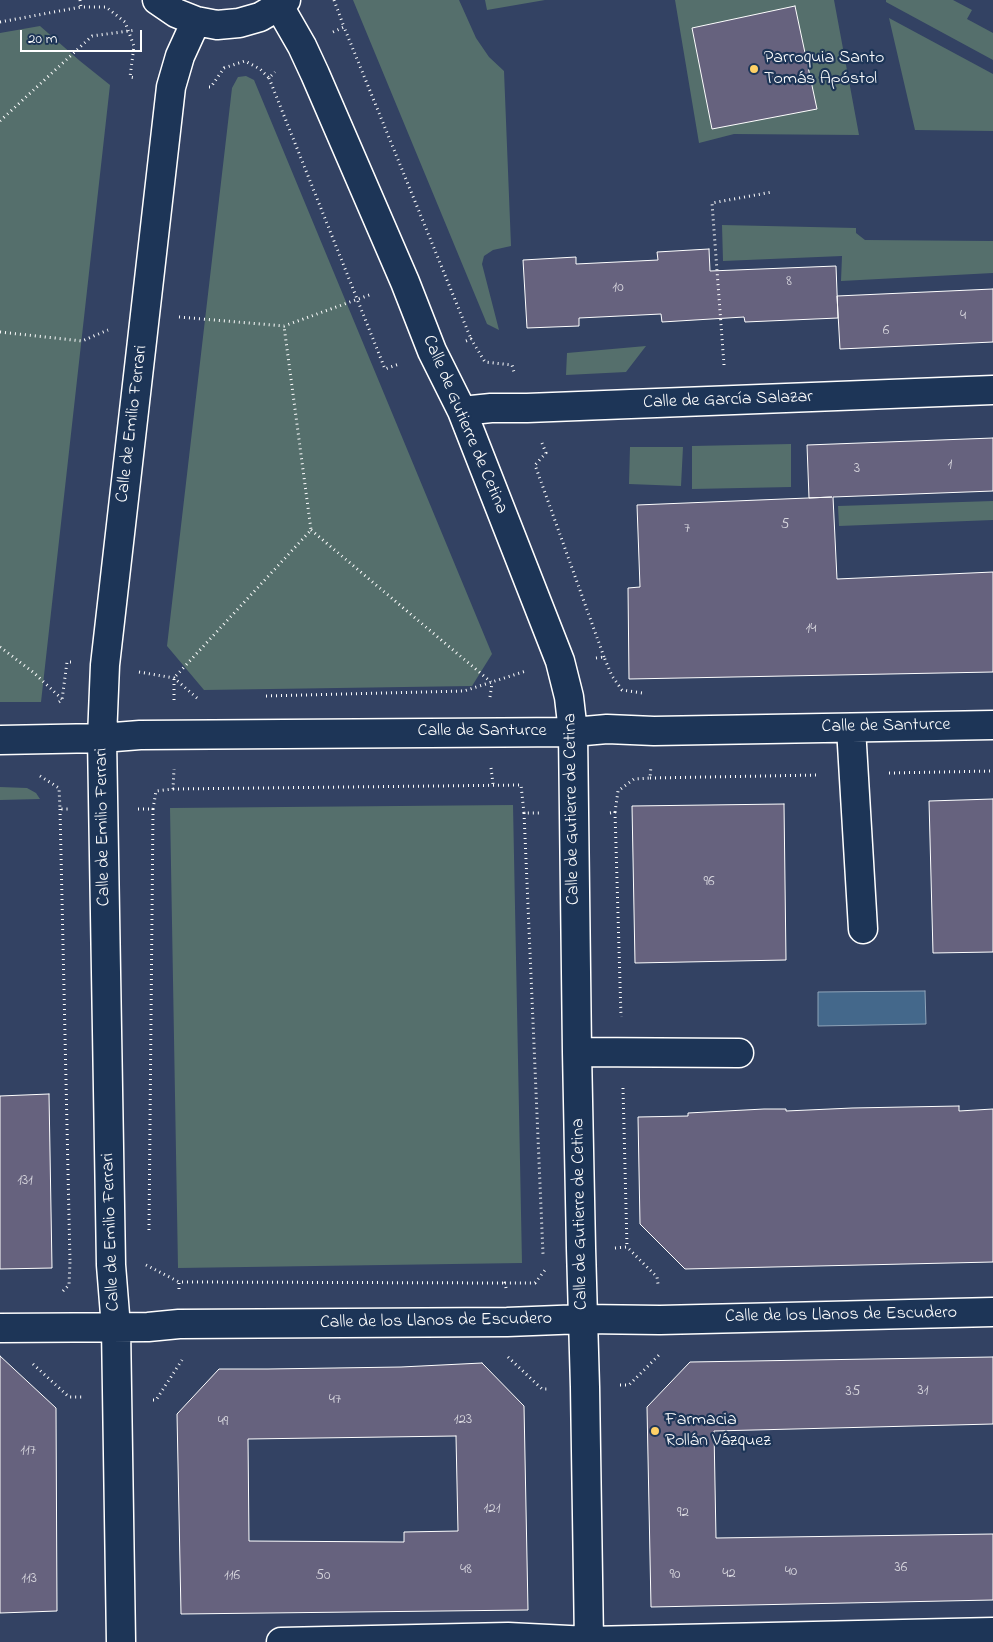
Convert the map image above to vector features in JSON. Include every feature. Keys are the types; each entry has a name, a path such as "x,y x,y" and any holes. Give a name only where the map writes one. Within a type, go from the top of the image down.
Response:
{"street":[{"path":"157,0 176,13 196,21 217,25 239,24 260,18 282,3"},
{"name":"Calle de Gutierre de Cetina","path":"282,3 315,74 405,282 432,351 462,411 560,660 569,697 573,732 577,1052 589,1641"},
{"name":"Calle de Emilio Ferrari","path":"121,1642 116,1327 111,1265 102,738 105,666 171,87 180,56 196,21"},
{"name":"Calle de García Salazar","path":"462,411 491,408 993,390"},
{"name":"Calle de Santurce","path":"0,740 102,738 140,734 573,732 607,729 654,731 993,725"},
{"path":"851,728 863,929"},
{"path":"577,1052 739,1053"},
{"name":"Calle de los Llanos de Escudero","path":"0,1328 116,1327 179,1324 507,1322 993,1312"},
{"path":"281,1642 508,1637 589,1641 993,1632"}],"path":[{"path":"80,0 81,7"},
{"path":"334,0 344,27"},
{"path":"0,22 81,7 106,7 125,22 134,46 130,77"},
{"path":"0,121 92,36"},
{"path":"727,401 712,203 772,192"},
{"path":"0,332 82,340 145,314 284,326 405,282"},
{"path":"265,696 464,691 492,683 311,530 284,326"},
{"path":"175,735 174,678 311,530"},
{"path":"0,647 33,672 62,700"},
{"path":"174,678 196,698 206,697"},
{"path":"60,809 70,1262"},
{"path":"148,1235 153,809"}],"green space":[{"path":"353,0 459,0 476,38 489,57 504,71 511,246 493,250 484,256 482,264 499,330 487,324"},
{"path":"485,0 545,0 487,10"},
{"path":"675,0 834,0 859,135 734,134 699,143"},
{"path":"886,0 953,0 972,10 967,19 993,33 993,60 886,2"},
{"path":"889,18 993,74 993,131 915,130"},
{"path":"40,26 110,85 41,702 0,702 0,33"},
{"path":"246,76 254,80 492,654 472,686 204,690 167,646 232,88 238,77"},
{"path":"722,225 856,228 856,233 865,240 993,241 993,273 841,281 842,256 723,261"},
{"path":"646,346 626,372 566,375 567,353"},
{"path":"791,444 791,487 692,489 692,446"},
{"path":"630,447 683,447 681,486 629,484"},
{"path":"993,501 993,520 839,526 838,506"},
{"path":"0,787 27,788 36,793 40,799 0,800"},
{"path":"513,805 522,1263 178,1268 170,808"}],"water":[{"path":"925,991 926,1024 818,1026 818,992"}],"building":[{"name":"Parroquia Santo Tomás Apóstol","path":"795,6 817,109 712,129 692,28"},
{"path":"709,249 710,271 836,266 838,318 745,322 744,317 662,322 661,314 579,318 579,326 527,328 523,260 576,257 576,264 658,260 657,252"},
{"path":"993,289 993,342 840,349 837,296"},
{"path":"993,438 993,491 833,497 837,579 993,572 993,672 629,679 628,588 640,587 637,505 809,498 807,445"},
{"path":"993,799 993,952 933,953 929,801"},
{"path":"784,804 786,960 635,963 632,806"},
{"path":"49,1094 52,1268 0,1269 0,1096"},
{"path":"959,1106 959,1111 993,1109 993,1262 685,1269 640,1224 638,1117 688,1116 688,1113 764,1109 786,1109 786,1111"},
{"path":"0,1356 56,1408 57,1611 0,1613"},
{"path":"993,1357 993,1424 714,1431 716,1538 993,1534 993,1600 651,1607 647,1407 690,1362"},
{"path":"482,1363 524,1406 528,1610 181,1614 177,1414 219,1369 401,1367","holes":["456,1436 458,1531 404,1532 404,1542 249,1541 248,1439"]}],"place":[{"name":"Parroquia Santo Tomás Apóstol","path":"754,69"},
{"name":"Farmacia Rollán Vázquez","path":"655,1431"}]}
